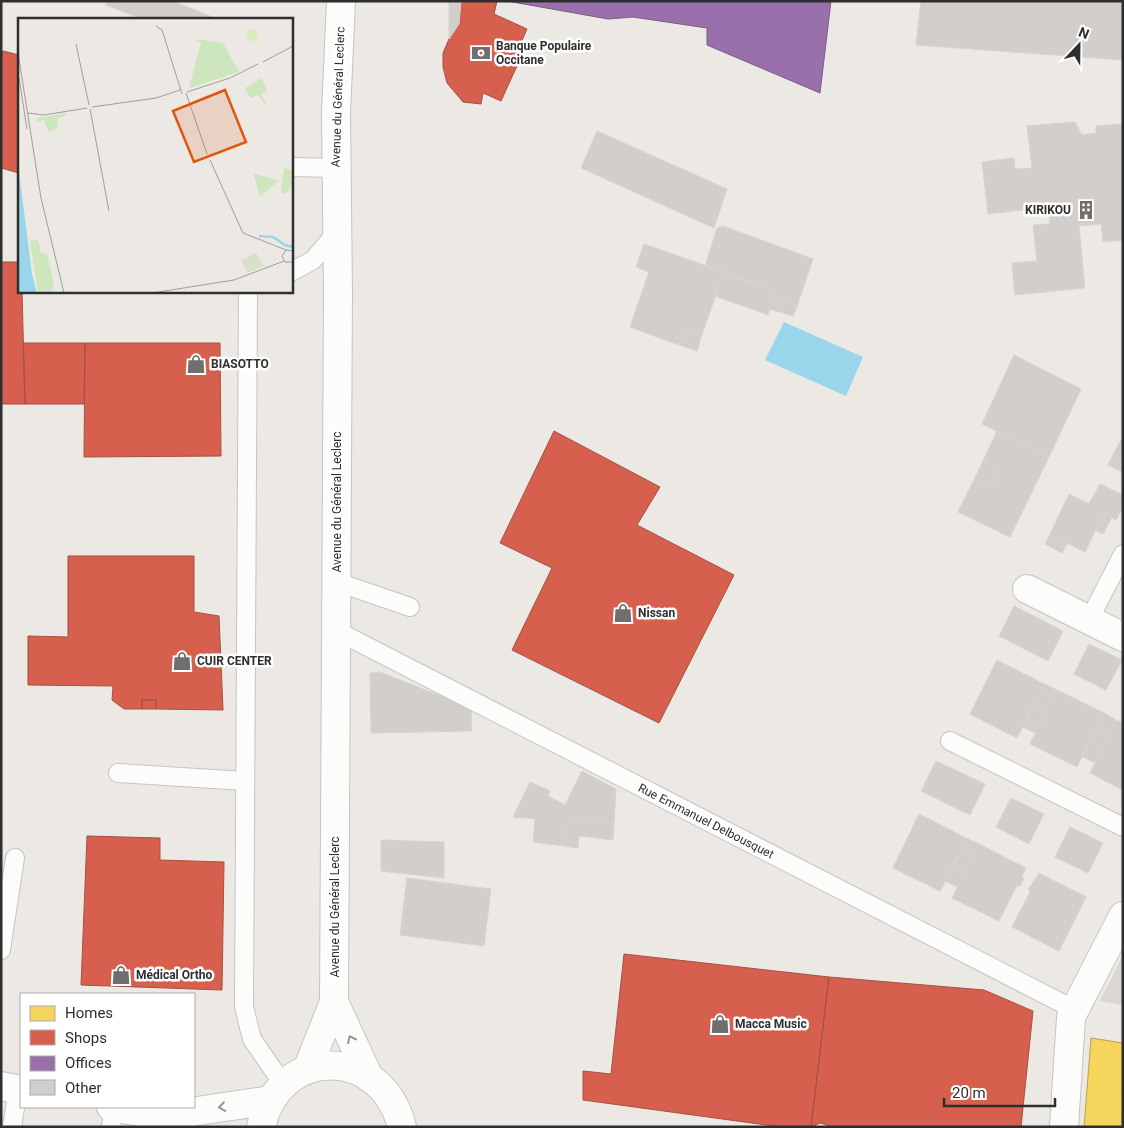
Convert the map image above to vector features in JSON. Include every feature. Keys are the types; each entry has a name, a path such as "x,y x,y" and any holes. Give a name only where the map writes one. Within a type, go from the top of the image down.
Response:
{"street":[{"name":"Avenue du Général Leclerc","path":"307,1070 334,1002 338,292 336,168 341,1"},
{"path":"1027,589 1123,637"},
{"path":"1064,1127 1068,1028 1075,1010 1123,916"},
{"name":"Avenue du Général Leclerc","path":"334,1002 368,1075"},
{"path":"164,1116 277,1092 307,1070 324,1065 347,1067 368,1075 386,1090 398,1109 402,1127"},
{"path":"261,1127 277,1092"},
{"path":"118,1108 164,1116 195,1127"}],"lane":[{"path":"292,167 336,168"},
{"path":"292,271 314,260 336,233"},
{"path":"248,292 244,1007 252,1039 277,1092"},
{"path":"1089,620 1123,554"},
{"path":"337,582 410,607"},
{"name":"Rue Emmanuel Delbousquet","path":"337,631 1075,1010"},
{"path":"950,741 1123,827"},
{"path":"118,773 245,781"},
{"path":"1,950 15,858"},
{"path":"12,1127 14,1088"},
{"path":"111,1127 112,1108"}],"shaded area":[{"path":"1123,955 1123,1005 1100,1001"}],"water":[{"path":"784,322 863,357 846,396 765,360"}],"building: Homes":[{"path":"1091,1038 1123,1043 1122,1127 1084,1127"}],"building: Shops":[{"name":"Banque Populaire Occitane","path":"461,1 497,1 494,14 527,29 517,52 522,55 501,101 483,93 481,104 463,102 447,83 443,67 443,53 449,39 459,24"},
{"path":"3,51 18,55 18,173 1,168 1,57"},
{"path":"1,262 18,262 18,292 22,292 25,404 1,404"},
{"path":"23,343 85,343 84,404 25,404"},
{"path":"85,343 220,343 221,456 84,457"},
{"name":"Nissan","path":"554,431 660,487 637,525 734,575 659,723 512,650 552,568 500,543"},
{"path":"68,556 194,556 194,612 219,616 223,710 156,709 156,700 142,700 142,709 124,709 112,700 113,686 28,685 28,636 68,637"},
{"path":"142,700 156,700 156,709 142,709"},
{"path":"87,836 160,838 160,860 224,862 222,990 81,985"},
{"name":"Macca Music","path":"624,954 829,977 811,1127 781,1127 583,1100 583,1071 611,1074"},
{"path":"829,977 984,990 1033,1011 1021,1127 834,1127 820,1123 811,1127"}],"building: Offices":[{"path":"507,1 831,1 820,93 707,45 707,28 633,17 608,19"}],"building: Other":[{"path":"107,1 173,1 215,18 139,18 106,5"},
{"path":"449,1 461,1 459,24 449,39"},
{"path":"921,1 1123,1 1123,60 916,45"},
{"name":"KIRIKOU","path":"1075,122 1082,135 1096,133 1096,126 1123,124 1123,240 1103,242 1101,224 1079,226 1085,288 1015,295 1012,263 1037,261 1033,225 1050,224 1048,207 988,214 982,162 1014,158 1015,169 1032,168 1027,126"},
{"path":"597,131 727,189 714,228 581,168"},
{"path":"723,226 813,259 797,306 774,298 775,291 705,266 717,228"},
{"path":"644,244 724,272 701,337 684,330 679,345 630,327 649,272 636,267"},
{"path":"724,272 775,291 774,298 797,306 793,316 770,309 768,315 715,296"},
{"path":"684,330 701,337 697,351 679,345"},
{"path":"1014,355 1081,389 1049,457 982,424"},
{"path":"997,431 1049,457 1010,537 958,512 974,480 993,489 1001,471 983,461"},
{"path":"1123,436 1123,460 1113,455"},
{"path":"1113,455 1123,460 1123,472 1108,465"},
{"path":"983,461 1001,471 993,489 974,480"},
{"path":"1100,484 1123,495 1123,507 1116,520 1104,513 1085,552 1050,534 1069,494 1089,504"},
{"path":"1104,513 1112,517 1103,534 1096,531"},
{"path":"1050,534 1067,543 1062,553 1045,544"},
{"path":"1014,606 1063,631 1048,661 999,636"},
{"path":"1089,644 1122,660 1106,690 1074,674"},
{"path":"997,660 1044,684 1039,693 1042,694 1037,703 1035,702 1017,738 970,714"},
{"path":"380,672 471,708 472,731 371,733 370,673"},
{"path":"1044,684 1057,690 1045,707 1048,708 1035,733 1023,727 1035,702 1037,703 1042,694 1039,693"},
{"path":"1057,690 1104,713 1099,723 1102,724 1097,733 1095,731 1077,767 1030,744 1048,708 1045,707"},
{"path":"1104,713 1116,720 1112,728 1109,727 1105,736 1108,737 1095,763 1083,757 1095,731 1097,733 1102,724 1099,723"},
{"path":"1116,720 1123,723 1123,790 1090,773 1108,737 1105,736 1109,727 1112,728"},
{"path":"936,761 985,784 970,815 921,791"},
{"path":"582,771 616,789 614,824 581,819 581,824 567,822 564,846 533,842 535,819 513,817 530,782 550,791 548,796 565,805"},
{"path":"1011,798 1044,814 1029,844 996,827"},
{"path":"919,814 966,838 960,857 958,856 940,891 893,868"},
{"path":"581,819 614,824 613,840 579,836 578,848 564,846 567,822 581,824"},
{"path":"1070,827 1103,843 1088,873 1055,857"},
{"path":"966,838 979,844 968,861 970,862 958,887 945,881 964,848 962,847"},
{"path":"381,840 444,842 444,878 381,871"},
{"path":"979,844 1026,868 1020,886 1017,885 999,921 952,898 970,862 968,861"},
{"path":"1039,873 1086,897 1059,951 1012,927 1030,892 1028,890"},
{"path":"407,878 491,889 484,946 400,935"}],"place":[{"name":"Banque Populaire Occitane","path":"481,53"},
{"name":"KIRIKOU","path":"1086,210"},
{"name":"BIASOTTO","path":"196,364"},
{"name":"Nissan","path":"623,613"},
{"name":"CUIR CENTER","path":"182,661"},
{"name":"Médical Ortho","path":"121,975"},
{"name":"Macca Music","path":"720,1024"}]}
